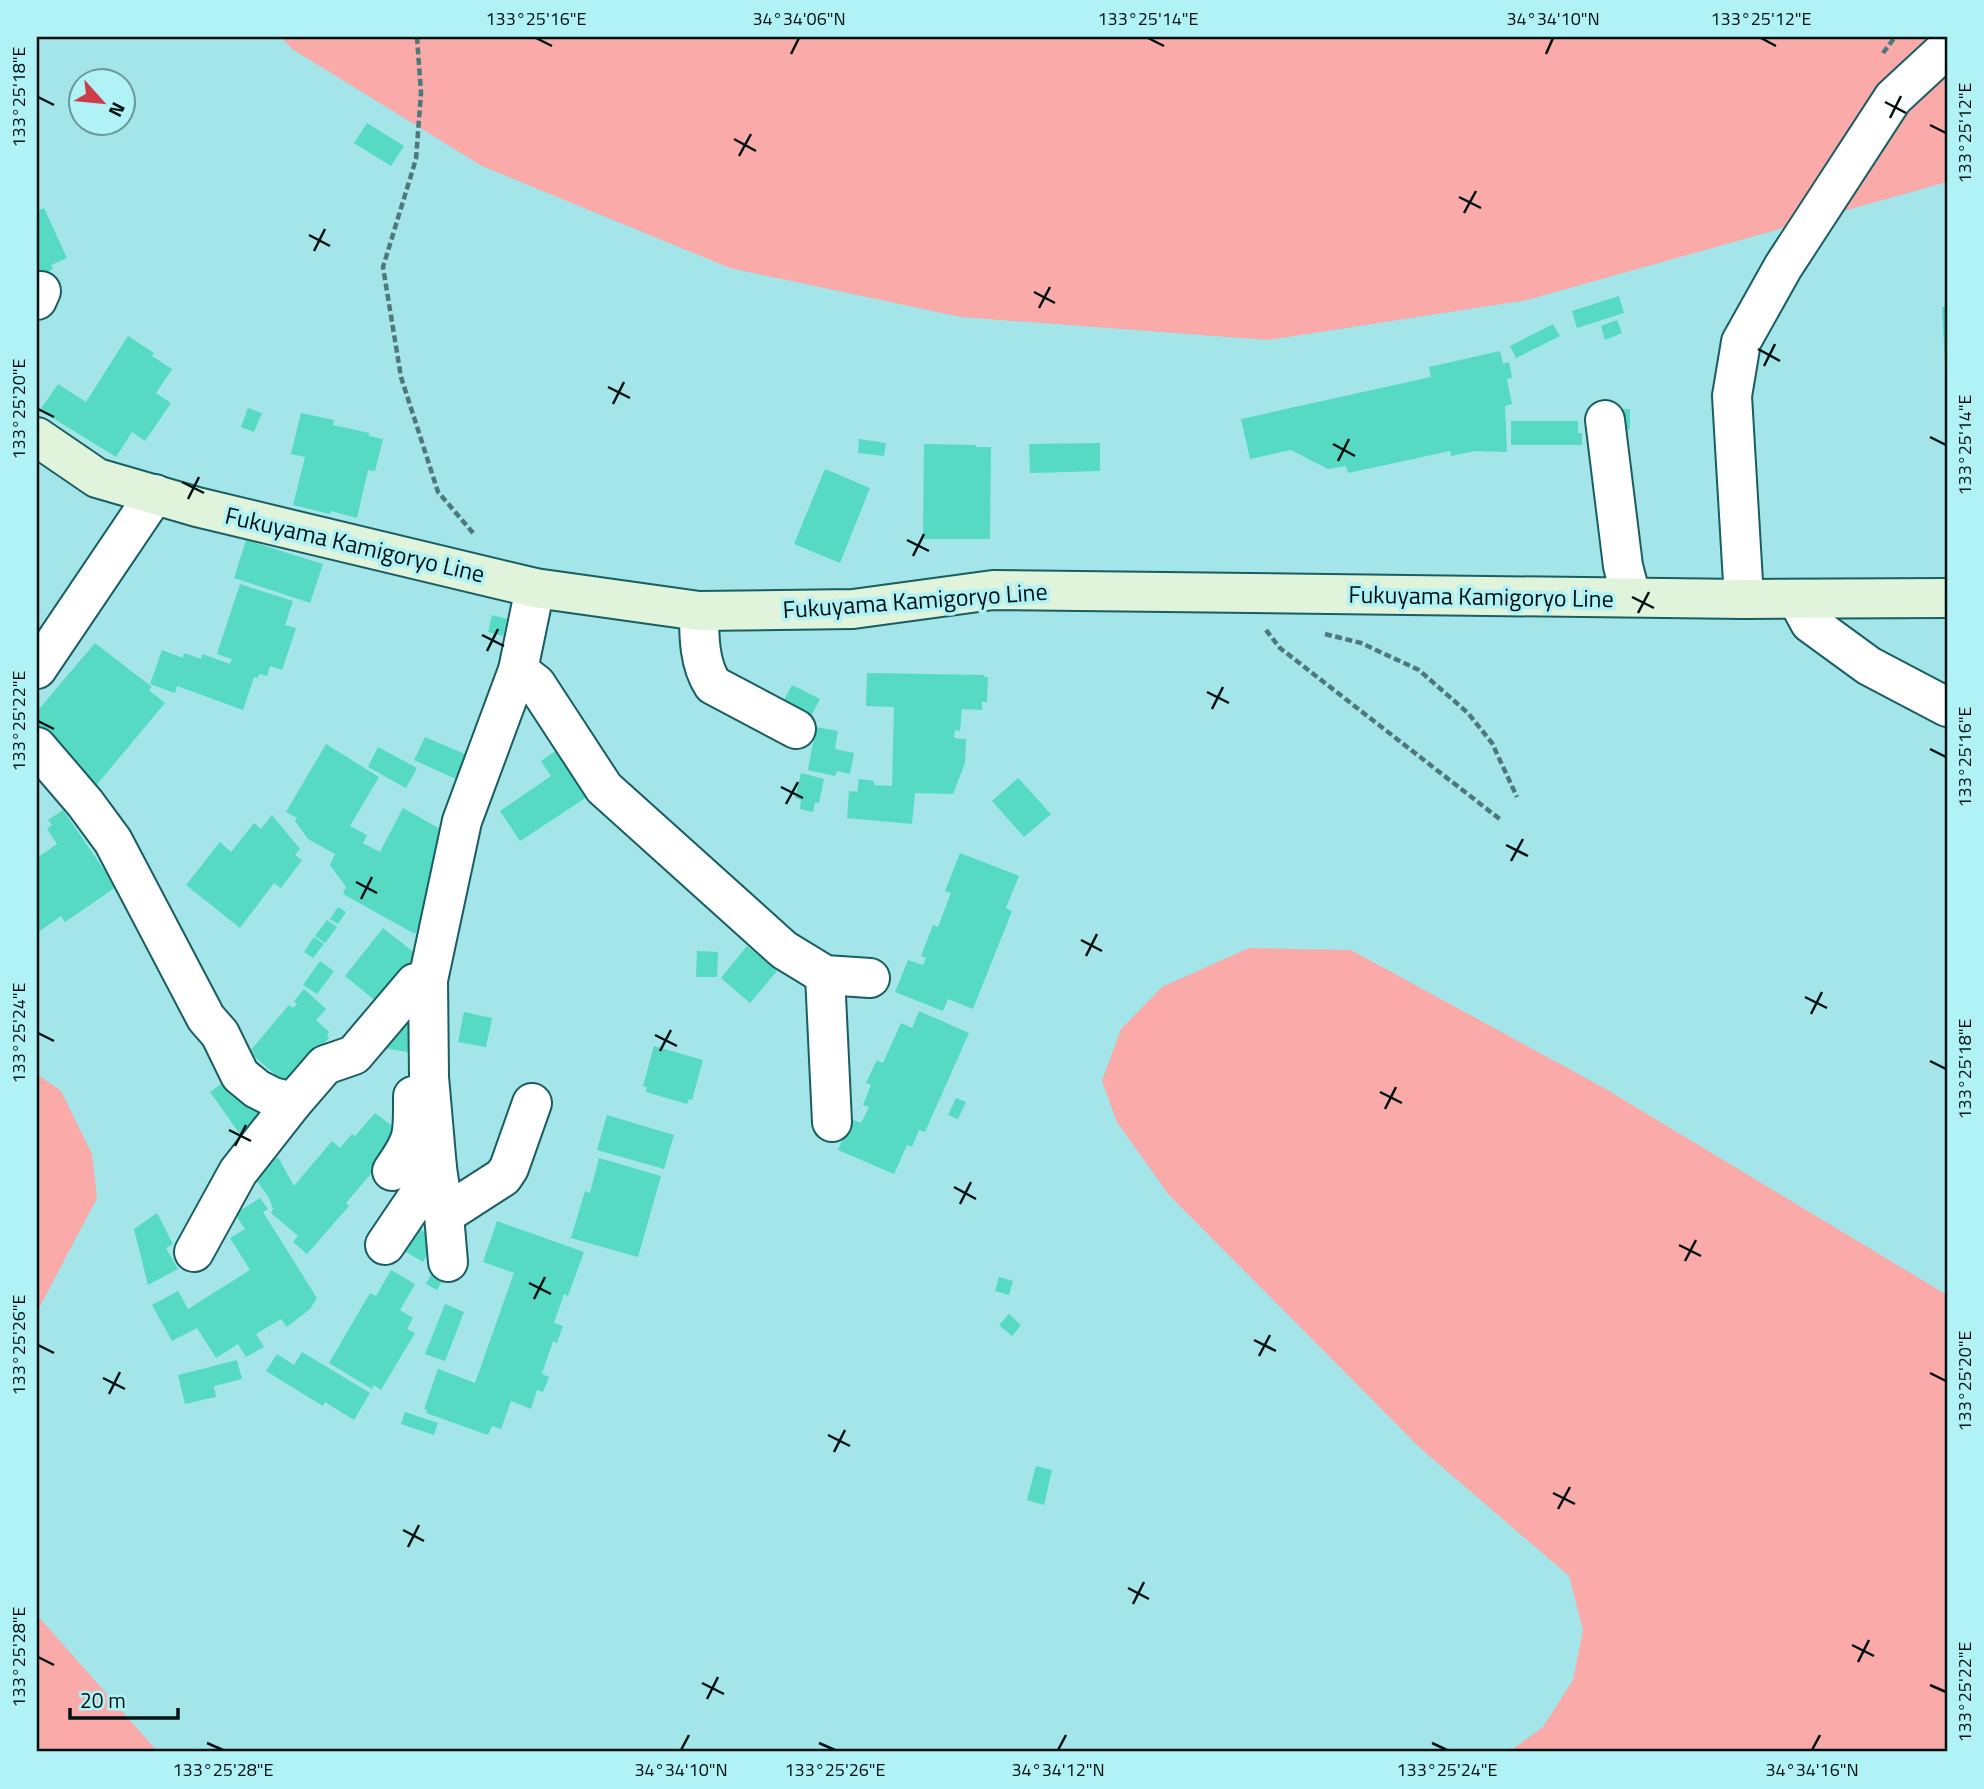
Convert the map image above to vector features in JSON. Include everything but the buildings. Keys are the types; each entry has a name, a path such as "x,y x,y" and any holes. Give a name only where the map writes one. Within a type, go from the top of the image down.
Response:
{"main road":[{"name":"Fukuyama Kamigoryo Line","path":"37,437 96,478 197,507 518,583 699,611 853,609 993,590 1744,599 1947,598"}],"street":[{"path":"1744,599 1732,396 1741,342 1783,267 1893,98 1947,48"},
{"path":"1605,420 1623,566 1631,597"},
{"path":"37,669 155,494"},
{"path":"448,1262 429,1077 429,980 462,821 518,670 518,583"},
{"path":"1797,599 1810,623 1869,666 1947,707"},
{"path":"699,611 699,638 705,673 713,685 796,729"},
{"path":"518,670 537,684 604,788 783,950 825,975 870,978"},
{"path":"37,747 85,803 113,841 206,1018 220,1034 240,1075 257,1089 293,1102"},
{"path":"825,975 832,1122"},
{"path":"194,1252 238,1172 293,1102 325,1065 354,1055 415,983 429,980"},
{"path":"392,1171 408,1148 413,1134 413,1095 418,1083 429,1077"},
{"path":"444,1215 503,1177 509,1168 532,1103"},
{"path":"385,1245 437,1168"}],"path":[{"path":"416,37 421,93 416,159 383,267 401,377 438,492 518,583"},
{"path":"1261,594 1257,616 1280,648 1501,820"},
{"path":"1321,633 1361,643 1419,670 1468,713 1492,743 1517,797"}],"shaded area":[{"path":"281,37 1947,37 1947,182 1527,300 1268,340 961,317 730,268 482,166 292,49"},
{"path":"1249,948 1351,950 1604,1088 1947,1295 1947,1752 1509,1752 1543,1727 1573,1680 1583,1630 1569,1576 1420,1448 1169,1195 1117,1122 1102,1081 1121,1029 1162,987"},
{"path":"37,1074 61,1091 92,1154 97,1198 37,1312"},
{"path":"37,1615 158,1752 37,1752"}]}
